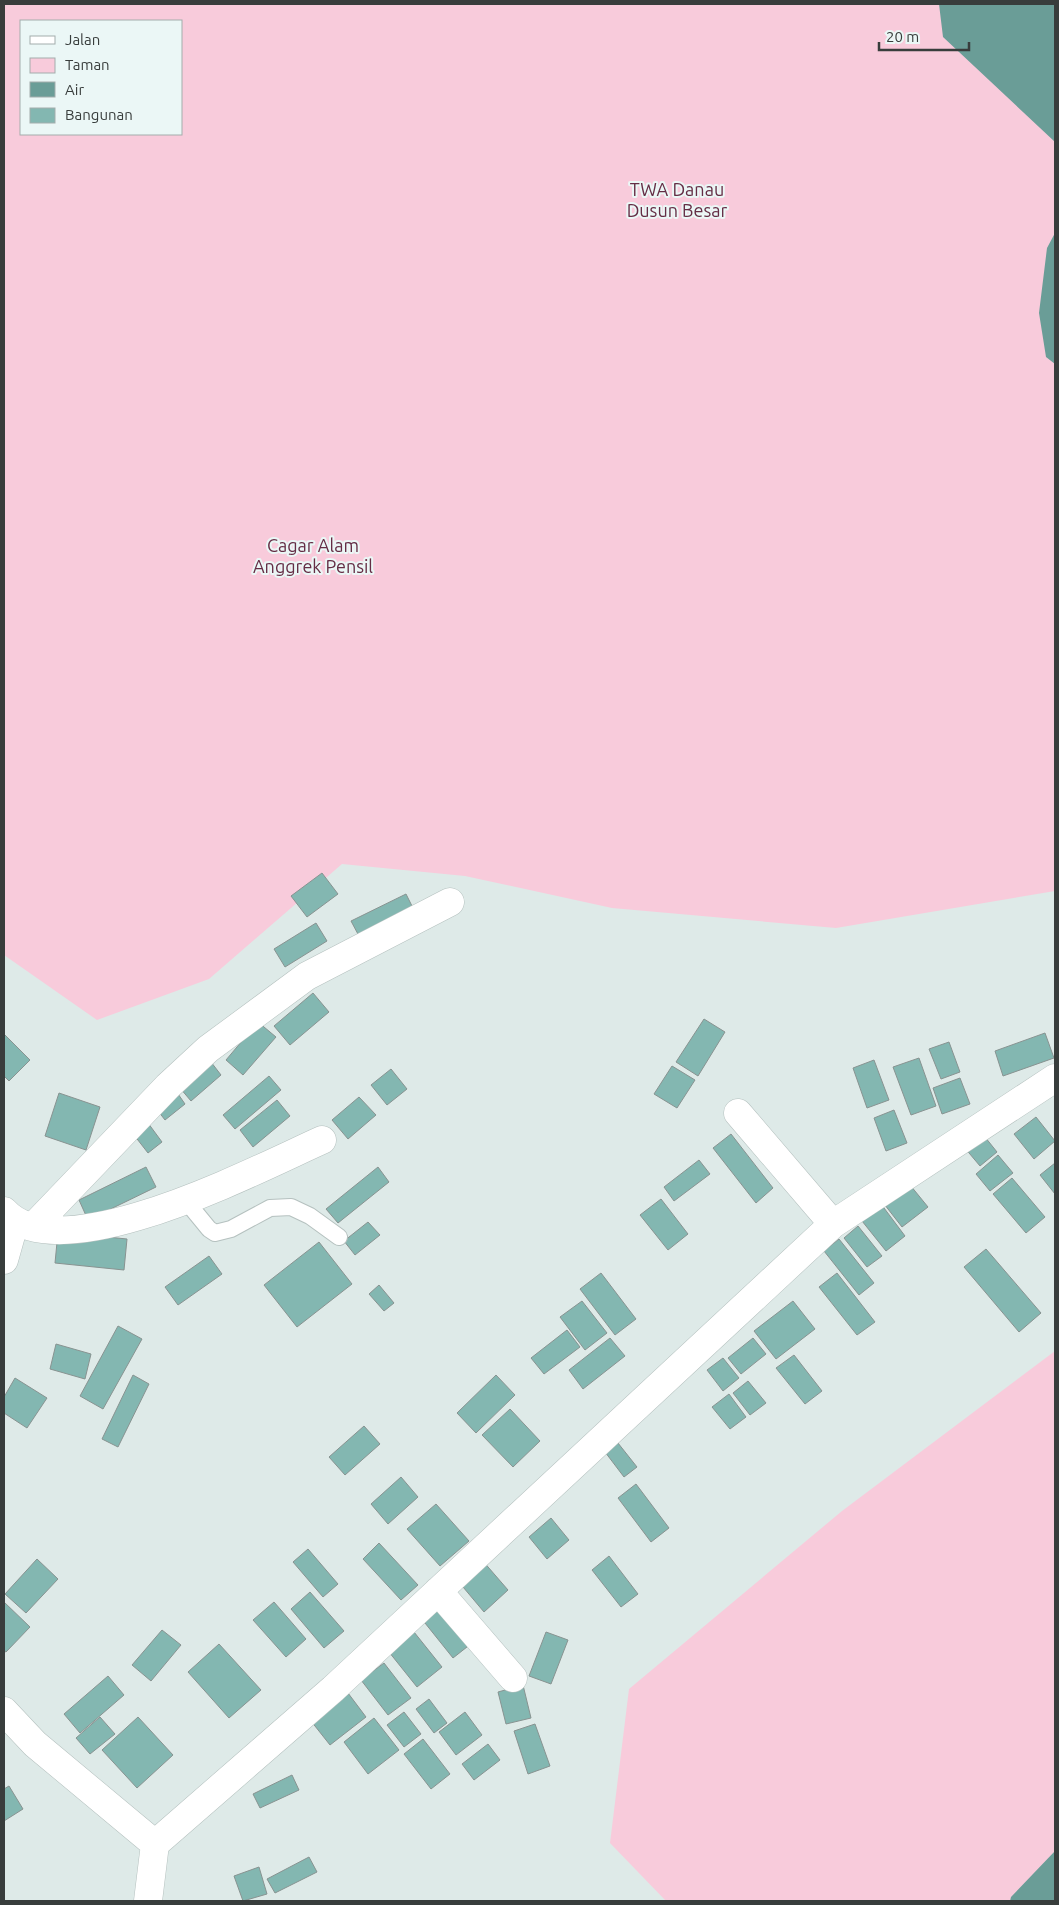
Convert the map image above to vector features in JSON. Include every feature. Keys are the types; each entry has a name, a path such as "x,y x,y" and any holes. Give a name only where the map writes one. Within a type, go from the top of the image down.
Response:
{"street":[{"path":"4,1260 17,1219 168,1086 208,1048 306,976 450,902"},
{"path":"148,1901 156,1844 333,1689 833,1224 1055,1078"},
{"path":"738,1112 833,1224"},
{"path":"17,1219 65,1230 105,1225 186,1201 322,1140"},
{"path":"438,1591 513,1678"},
{"path":"4,1711 35,1744 156,1844"}],"lane":[{"path":"186,1201 209,1229 215,1233 231,1229 270,1208 291,1207 310,1216 339,1237"}],"green space":[{"name":"Cagar Alam Anggrek Pensil","path":"4,4 1055,4 1055,891 836,928 612,908 465,876 342,864 209,979 97,1020 4,955"},
{"path":"1055,1351 1055,1901 666,1901 610,1843 629,1689 842,1511"}],"water":[{"path":"939,4 1055,4 1055,142 943,37"},
{"path":"1055,233 1055,364 1046,357 1039,313 1047,248"},
{"path":"1055,1851 1055,1901 1010,1901 1011,1897"}],"building":[{"path":"322,873 338,894 307,917 291,896"},
{"path":"406,894 414,910 359,936 351,921"},
{"path":"316,923 327,941 285,967 274,949"},
{"path":"313,993 329,1012 290,1045 274,1026"},
{"path":"704,1019 725,1032 698,1076 676,1062"},
{"path":"258,1022 276,1037 243,1075 226,1060"},
{"path":"1045,1033 1054,1058 1003,1076 995,1051"},
{"path":"4,1034 30,1060 9,1081 4,1076"},
{"path":"949,1042 960,1072 941,1079 929,1049"},
{"path":"919,1058 936,1106 911,1115 893,1067"},
{"path":"874,1060 889,1100 867,1108 853,1068"},
{"path":"211,1062 221,1075 191,1101 180,1088"},
{"path":"672,1066 695,1080 677,1108 654,1094"},
{"path":"391,1069 407,1089 387,1105 371,1085"},
{"path":"269,1076 281,1090 235,1129 223,1115"},
{"path":"960,1078 970,1104 942,1114 933,1088"},
{"path":"176,1091 185,1104 165,1120 155,1107"},
{"path":"59,1093 100,1107 86,1150 45,1136"},
{"path":"359,1097 376,1115 348,1139 332,1120"},
{"path":"277,1100 290,1116 253,1147 240,1130"},
{"path":"894,1110 907,1143 886,1151 874,1118"},
{"path":"1036,1117 1055,1141 1034,1159 1014,1134"},
{"path":"148,1123 162,1142 148,1153 134,1135"},
{"path":"981,1132 997,1152 980,1166 964,1147"},
{"path":"731,1134 773,1188 756,1203 713,1148"},
{"path":"998,1155 1013,1173 990,1191 976,1174"},
{"path":"699,1160 710,1174 674,1201 664,1187"},
{"path":"1055,1163 1055,1194 1040,1175"},
{"path":"146,1167 156,1187 88,1220 79,1200"},
{"path":"378,1167 389,1182 338,1223 326,1209"},
{"path":"1012,1178 1045,1217 1026,1233 993,1194"},
{"path":"906,1180 928,1207 902,1227 881,1200"},
{"path":"661,1199 688,1234 668,1250 640,1215"},
{"path":"878,1200 905,1236 886,1251 858,1216"},
{"path":"368,1222 380,1235 355,1255 344,1241"},
{"path":"858,1226 882,1256 867,1267 844,1238"},
{"path":"58,1232 127,1239 124,1270 55,1263"},
{"path":"839,1239 874,1283 859,1295 824,1251"},
{"path":"319,1242 352,1284 297,1327 264,1285"},
{"path":"986,1249 1041,1313 1019,1332 964,1267"},
{"path":"209,1256 222,1274 178,1305 165,1287"},
{"path":"601,1273 636,1319 615,1335 580,1289"},
{"path":"837,1273 875,1322 857,1335 819,1287"},
{"path":"379,1285 394,1303 384,1311 369,1294"},
{"path":"582,1301 607,1333 585,1350 560,1317"},
{"path":"793,1301 815,1329 776,1359 754,1331"},
{"path":"118,1326 142,1339 103,1409 80,1396"},
{"path":"567,1330 580,1347 544,1374 531,1358"},
{"path":"610,1338 625,1356 583,1389 569,1370"},
{"path":"753,1338 766,1354 741,1374 728,1358"},
{"path":"56,1344 91,1354 85,1379 50,1369"},
{"path":"794,1355 822,1391 805,1404 776,1368"},
{"path":"723,1358 739,1378 723,1391 707,1370"},
{"path":"133,1375 149,1384 118,1447 102,1439"},
{"path":"496,1375 515,1395 476,1433 457,1413"},
{"path":"15,1378 47,1398 27,1428 4,1413 4,1397"},
{"path":"748,1381 766,1403 750,1415 733,1393"},
{"path":"729,1394 746,1417 730,1429 712,1407"},
{"path":"510,1409 540,1441 513,1467 482,1435"},
{"path":"364,1426 380,1444 345,1475 329,1457"},
{"path":"614,1438 637,1467 624,1477 602,1448"},
{"path":"401,1477 418,1497 388,1524 371,1504"},
{"path":"636,1484 669,1528 651,1542 618,1498"},
{"path":"436,1504 469,1541 440,1566 407,1529"},
{"path":"551,1518 569,1540 547,1559 529,1537"},
{"path":"379,1543 418,1585 401,1600 363,1559"},
{"path":"308,1549 338,1584 323,1597 293,1562"},
{"path":"609,1556 638,1594 621,1607 592,1570"},
{"path":"37,1559 58,1579 26,1613 5,1594"},
{"path":"482,1560 508,1590 484,1612 458,1581"},
{"path":"310,1592 344,1631 324,1648 291,1609"},
{"path":"4,1602 30,1627 6,1652 4,1651"},
{"path":"274,1602 306,1639 286,1657 253,1620"},
{"path":"440,1602 472,1643 453,1658 421,1618"},
{"path":"162,1630 181,1645 151,1681 132,1665"},
{"path":"414,1632 442,1667 417,1687 389,1652"},
{"path":"546,1632 568,1640 551,1684 529,1676"},
{"path":"219,1644 261,1690 229,1718 188,1672"},
{"path":"384,1663 411,1698 388,1715 361,1680"},
{"path":"108,1676 124,1695 80,1733 64,1714"},
{"path":"523,1685 531,1718 506,1724 498,1692"},
{"path":"348,1693 366,1717 330,1745 311,1721"},
{"path":"429,1699 447,1723 434,1733 416,1709"},
{"path":"404,1712 421,1734 404,1747 387,1725"},
{"path":"465,1712 482,1735 456,1755 439,1732"},
{"path":"100,1717 115,1734 90,1754 76,1738"},
{"path":"138,1717 173,1755 137,1788 102,1750"},
{"path":"374,1718 399,1750 368,1774 344,1742"},
{"path":"535,1724 550,1766 528,1774 514,1731"},
{"path":"423,1739 450,1774 431,1789 404,1754"},
{"path":"488,1744 500,1760 474,1780 462,1764"},
{"path":"292,1775 299,1790 260,1808 253,1794"},
{"path":"9,1786 23,1809 4,1821 4,1789"},
{"path":"309,1857 317,1872 275,1893 267,1879"},
{"path":"259,1867 267,1894 243,1901 234,1876"}],"park label":[{"name":"TWA Danau Dusun Besar","path":"677,200"}]}
